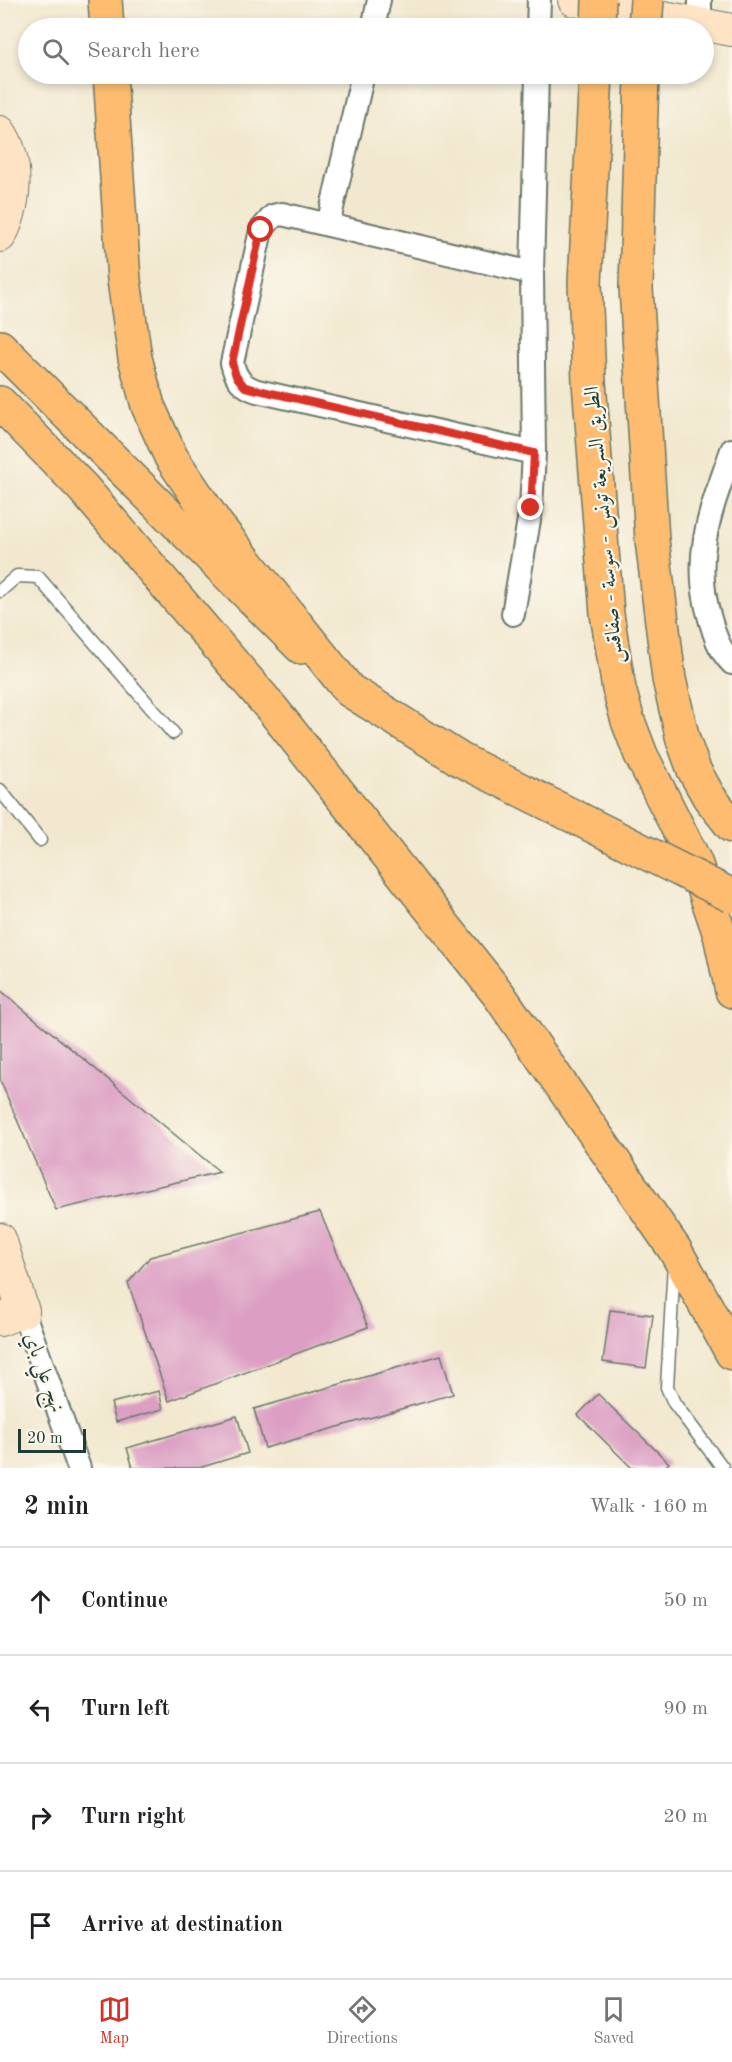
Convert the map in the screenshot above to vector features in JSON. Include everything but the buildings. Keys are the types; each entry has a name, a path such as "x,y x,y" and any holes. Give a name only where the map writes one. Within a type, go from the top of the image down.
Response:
{"main road":[{"path":"105,0 106,18"},
{"path":"574,0 700,12"},
{"path":"598,18 599,0"},
{"path":"646,18 647,0"},
{"path":"714,20 732,30"},
{"path":"112,84 124,279 135,357 148,406 171,457 216,524 349,690"},
{"name":"الطريق السريعة تونس - سوسة - صفاقس","path":"595,84 585,283 589,382 607,614 619,689 628,721 641,755 678,824 699,872 720,935 732,991"},
{"path":"642,84 636,288 651,528 662,621 669,678 683,740 694,770 709,797 732,826"},
{"path":"0,132 8,149 14,190 9,220 0,236"},
{"path":"0,347 296,643 349,690 461,760 732,896"},
{"path":"0,403 82,487 273,710 499,995 675,1250 732,1353"},
{"name":"نهج علي باي","path":"0,1239 10,1302"}],"street":[{"path":"375,18 379,0"},
{"path":"538,18 539,0"},
{"path":"328,225 361,84"},
{"path":"513,614 531,508 534,453 532,273 537,84"},
{"path":"532,273 282,214 273,216 261,230 232,363 236,376 245,387 534,453"},
{"path":"728,651 703,596 700,566 712,506 732,450"},
{"name":"نهج علي باي","path":"10,1302 79,1468"}],"lane":[{"path":"0,591 17,576 38,577 173,733"},
{"path":"0,790 40,840"},
{"path":"675,1250 667,1387 674,1403 723,1468"}],"route":[{"path":"261,230 232,363 236,376 245,387 534,453 531,508"}]}
